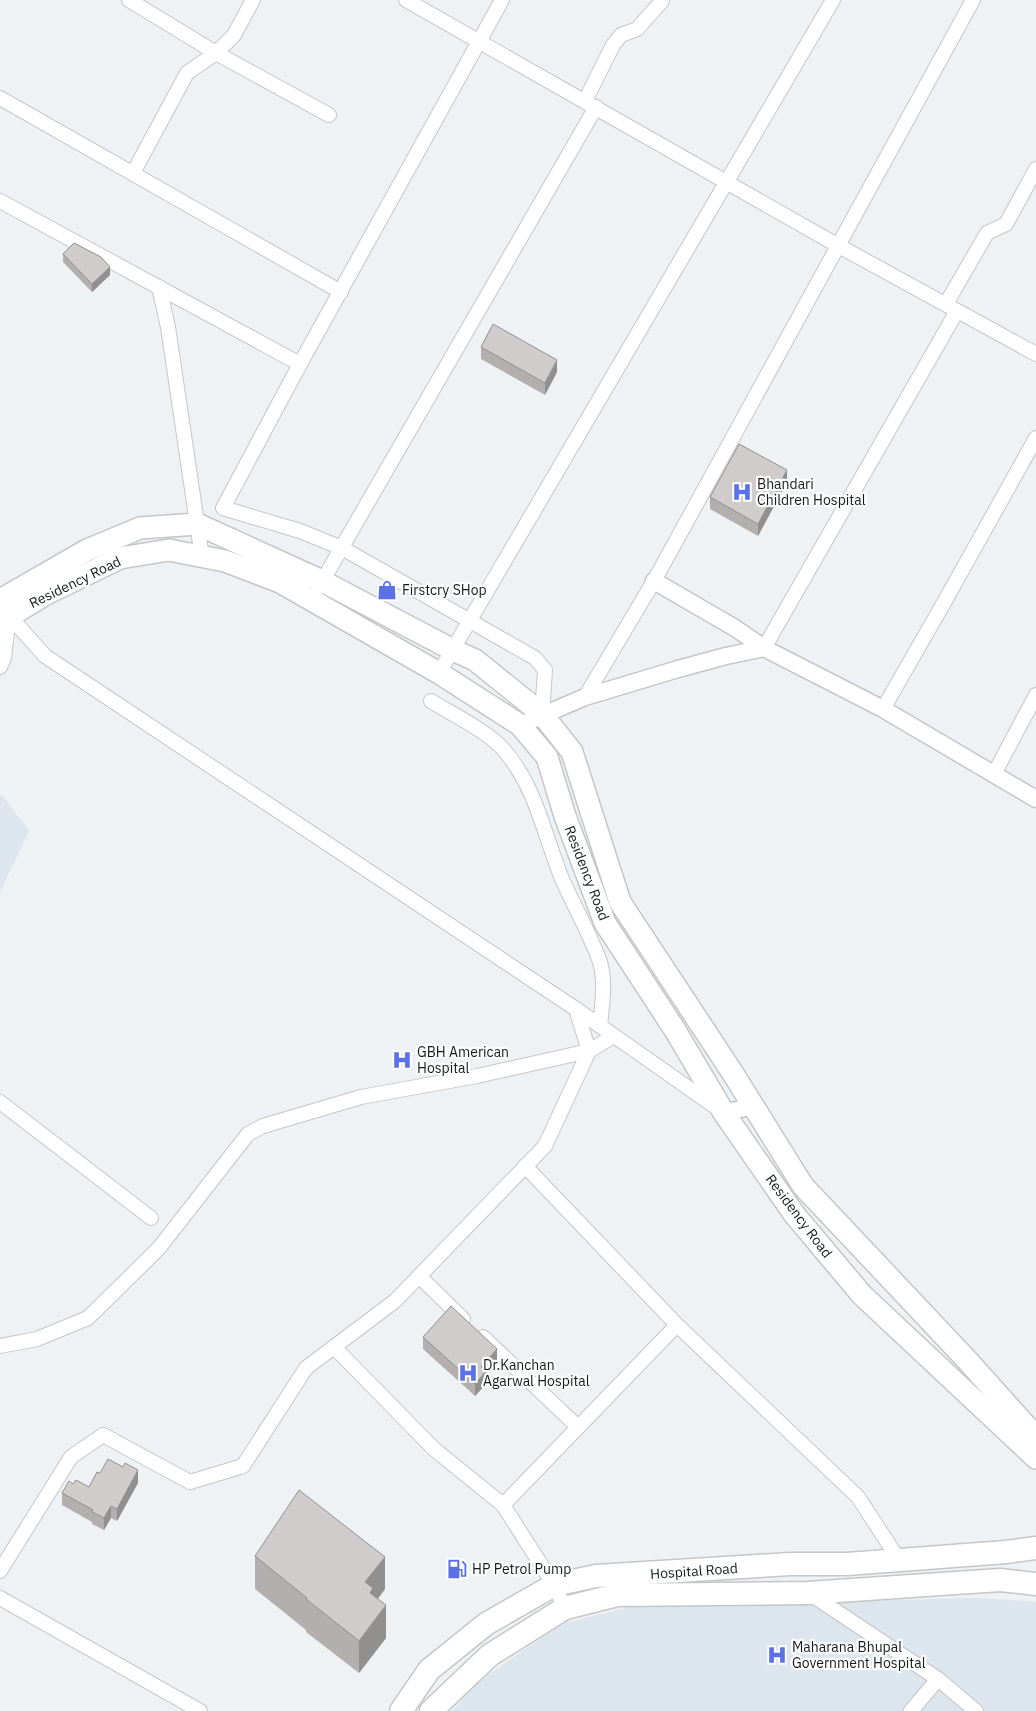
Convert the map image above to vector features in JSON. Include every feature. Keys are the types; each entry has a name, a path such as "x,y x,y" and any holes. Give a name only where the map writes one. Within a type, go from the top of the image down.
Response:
{"highway":[{"name":"Hospital Road","path":"401,1711 428,1670 486,1624 554,1586 596,1576 790,1564 847,1564 1036,1548"},
{"path":"431,1711 490,1655 565,1608 617,1595 808,1593 1000,1580 1036,1584"}],"main road":[{"path":"2,611 87,550 140,528 197,524 322,581 475,660 542,714 572,752 620,902 753,1106 802,1186 967,1360 1036,1437"},
{"name":"Residency Road","path":"2,611 46,594 120,558 169,550 225,561 280,582 439,673 520,725 547,756 566,816 605,923 674,1030 724,1113 794,1214 862,1295 1036,1458"}],"street":[{"path":"128,0 216,53 329,115"},
{"path":"133,173 187,73 216,53 234,35 253,0"},
{"path":"502,0 300,364 223,508 300,531 342,548 535,658 545,670 542,714"},
{"path":"439,673 833,0"},
{"path":"585,698 654,581 973,0"},
{"path":"410,1 838,245 1036,354"},
{"path":"311,600 342,548 590,104 613,45 621,35 637,29 662,1"},
{"path":"0,98 341,292"},
{"path":"520,725 542,714 585,698 678,669 764,648 952,307 987,233 1006,224 1036,169"},
{"path":"0,200 300,364"},
{"path":"159,287 168,326 202,557"},
{"path":"883,709 1036,438"},
{"path":"654,581 735,628 764,648 883,709 1036,799"},
{"path":"0,667 4,658 2,611"},
{"path":"2,611 45,656 600,1026 724,1113 753,1106"},
{"path":"994,774 1036,695"},
{"path":"431,701 481,731 502,748 521,774 535,801 562,878 600,963 604,985 600,1026"},
{"path":"0,1571 71,1457 103,1436 190,1482 243,1466 306,1368 395,1301 545,1146 590,1050 576,1010"},
{"path":"0,1346 36,1339 88,1318 159,1248 248,1134 263,1126 361,1097 477,1076 590,1050 614,1036"},
{"path":"0,1102 151,1218"},
{"path":"525,1166 677,1325 858,1497 899,1560"},
{"path":"419,1276 578,1427"},
{"path":"503,1504 677,1325"},
{"path":"334,1347 434,1449 503,1504 554,1586 565,1608"},
{"path":"808,1593 938,1679 976,1711"},
{"path":"0,1598 200,1711"},
{"path":"911,1711 938,1679"}],"shaded area":[{"path":"0,795 3,796 29,831 0,892"},
{"name":"Maharana Bhupal Government Hospital","path":"978,1598 1036,1602 1036,1711 453,1711 472,1686 563,1623 635,1606"}],"building":[{"path":"74,243 101,257 110,267 92,284 63,254"},
{"path":"493,324 557,360 545,383 481,347"},
{"path":"739,444 787,470 758,524 710,497"},
{"path":"451,1306 497,1349 481,1367 486,1371 475,1384 423,1337"},
{"path":"108,1459 123,1467 125,1463 138,1470 117,1509 111,1506 104,1518 62,1493 69,1481 73,1484 76,1480 89,1487 97,1472 100,1473"},
{"path":"299,1490 385,1557 365,1582 373,1588 370,1593 386,1605 359,1641 255,1556"}],"place":[{"name":"Bhandari Children Hospital","path":"742,492"},
{"name":"Firstcry SHop","path":"387,590"},
{"name":"GBH American Hospital","path":"402,1060"},
{"name":"Dr.Kanchan Agarwal Hospital","path":"468,1373"},
{"name":"HP Petrol Pump","path":"457,1569"},
{"name":"Maharana Bhupal Government Hospital","path":"777,1655"}]}
